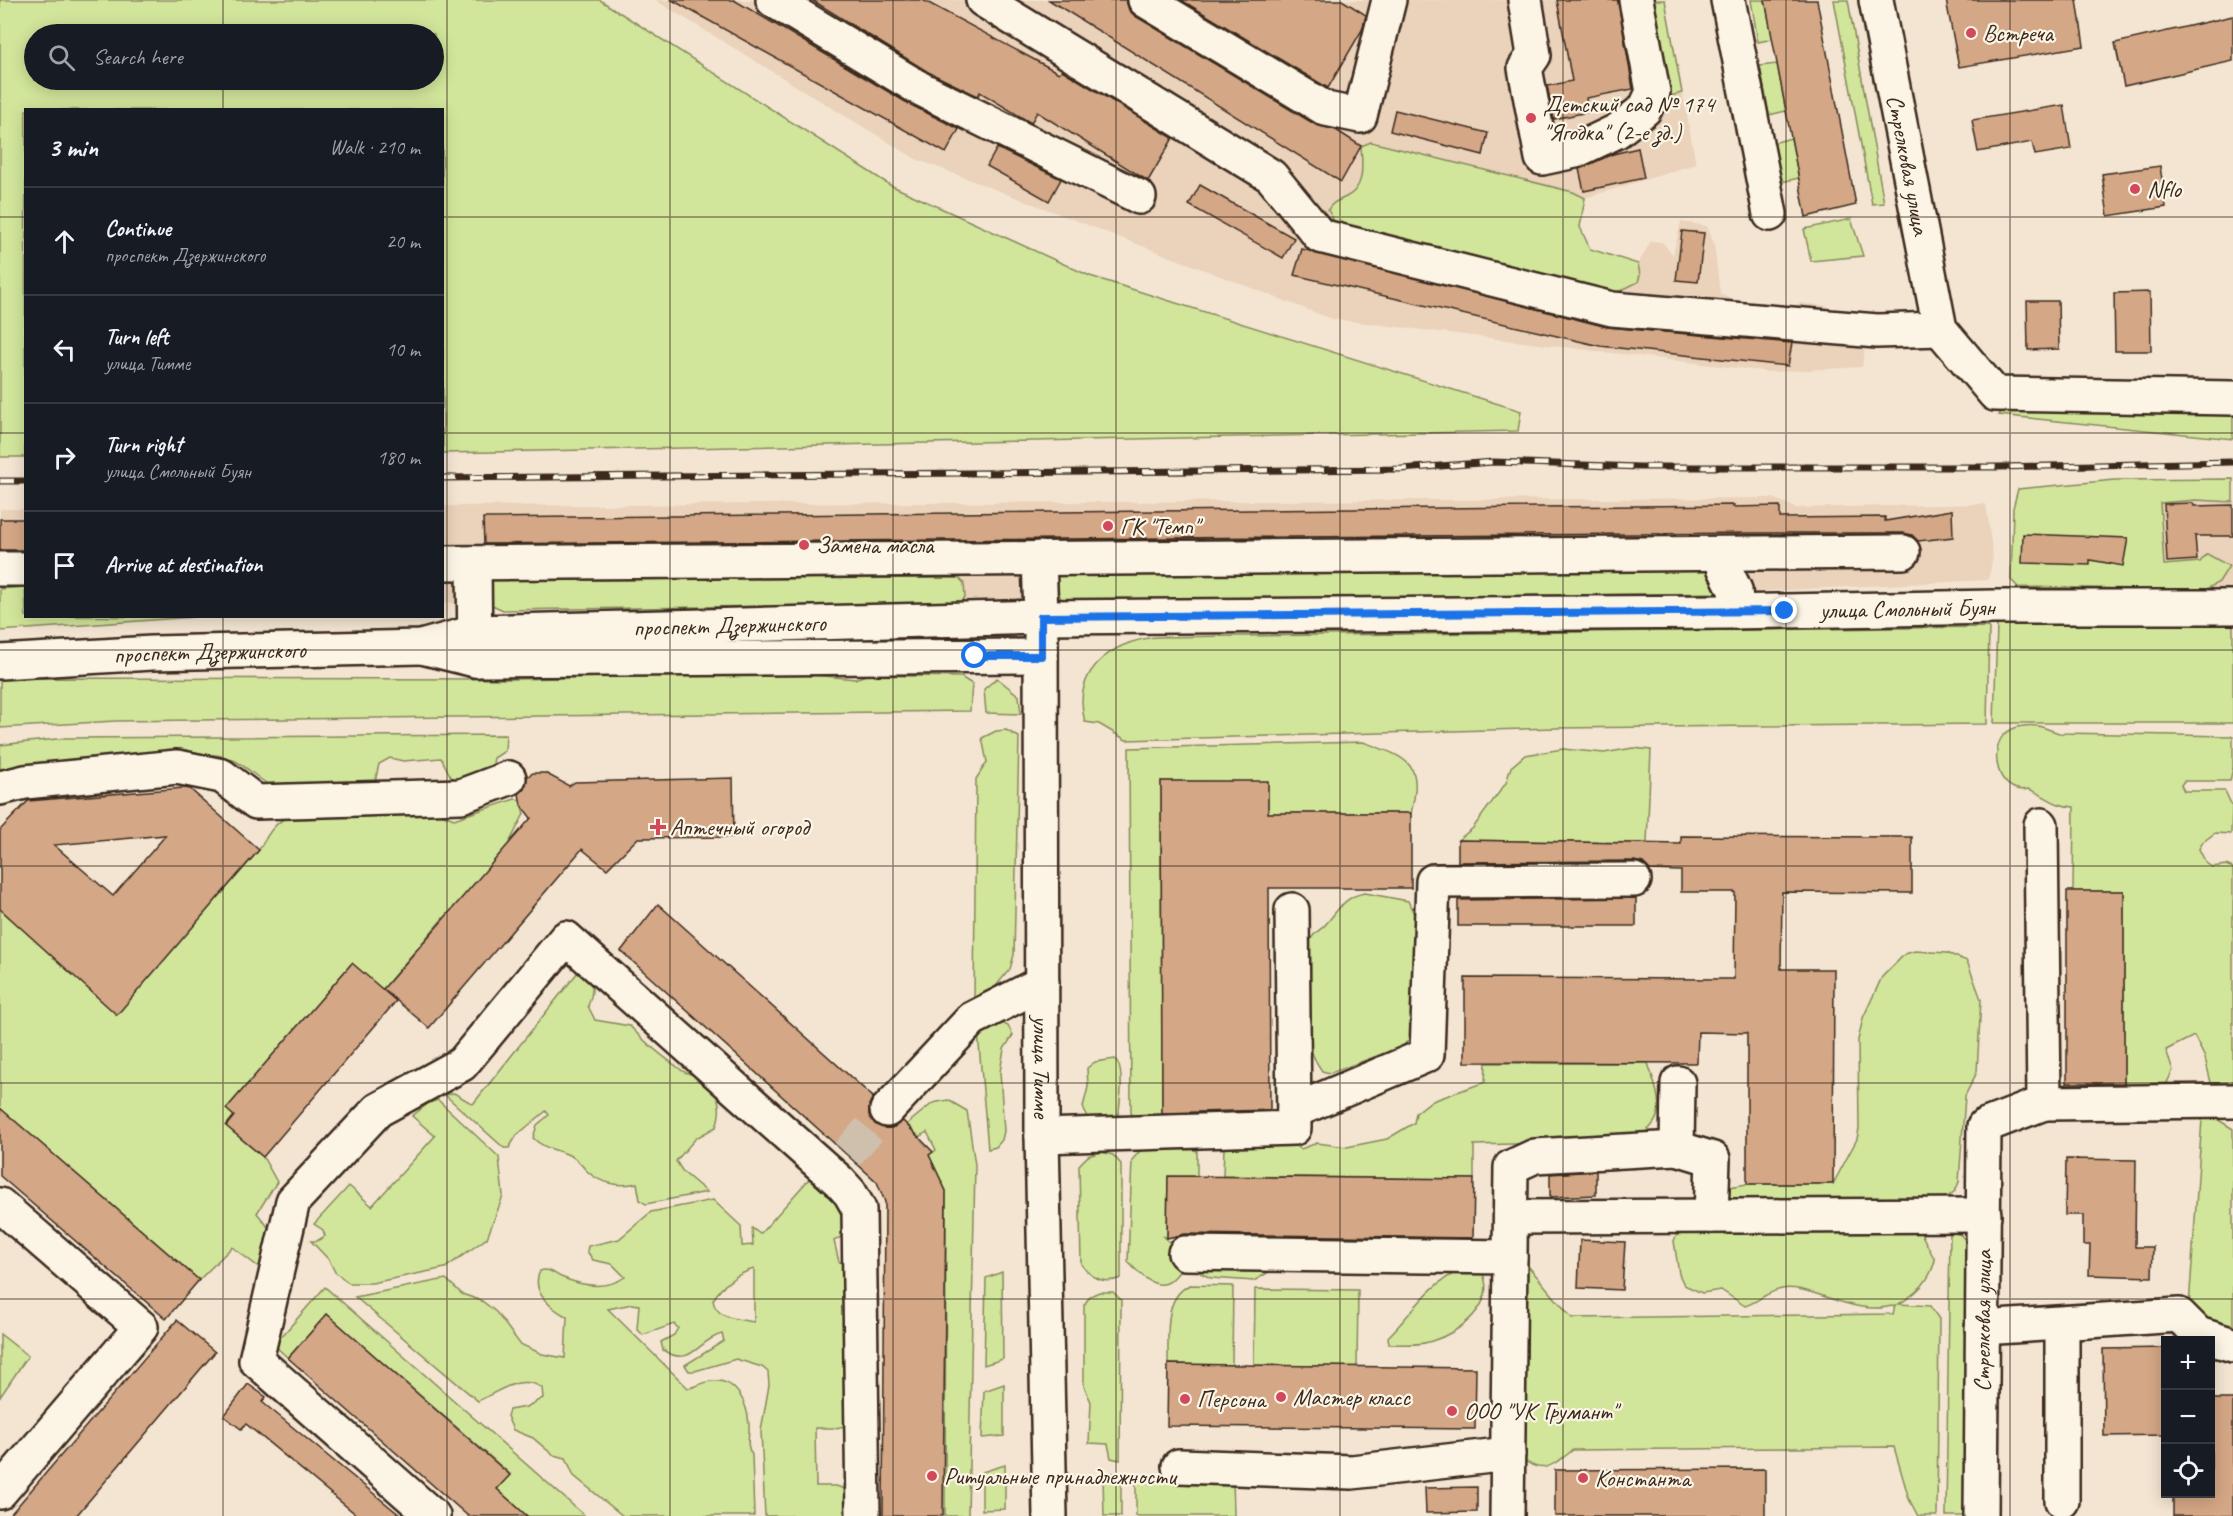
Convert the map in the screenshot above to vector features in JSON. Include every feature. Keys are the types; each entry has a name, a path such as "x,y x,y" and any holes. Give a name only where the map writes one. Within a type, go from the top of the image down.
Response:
{"main road":[{"path":"983,0 1271,177 1320,236 1612,309 1877,331 1940,329 1995,394 2233,398"},
{"path":"1145,0 1326,109 1360,116 1389,0"},
{"path":"1525,0 1534,55 1525,68 1542,158 1575,151 1617,131 1646,109 1653,92 1636,0"},
{"path":"1728,0 1770,214"},
{"name":"Стрелковая улица","path":"1876,0 1940,329"},
{"path":"786,3 919,88 1139,197"},
{"path":"475,646 458,563 1903,552"},
{"path":"1723,554 1724,567 1735,590 1737,612"},
{"name":"улица Тимме","path":"1040,558 1042,1136 1050,1516"},
{"path":"0,569 24,568"},
{"name":"улица Смольный Буян","path":"1041,617 1737,612 2230,601"},
{"name":"проспект Дзержинского","path":"0,662 152,653 475,646 1041,617"},
{"name":"проспект Дзержинского","path":"475,646 1041,656"},
{"path":"0,788 25,782 177,767 222,776 256,802 461,796 509,778"},
{"path":"2041,825 2044,1103 2233,1101"},
{"path":"1294,1111 1428,1055 1434,881 1634,880"},
{"path":"1042,1136 1294,1128 1292,910"},
{"path":"433,1516 256,1360 293,1201 378,1110 462,1064 566,938 838,1163 859,1209 863,1516"},
{"path":"887,1110 972,1019 1042,983"},
{"path":"1677,1148 1678,1083"},
{"name":"Стрелковая улица","path":"1981,1516 1984,1126 2044,1103"},
{"path":"1507,1516 1511,1167 1535,1156 1677,1148 1713,1159 1711,1216"},
{"path":"0,1205 141,1327 0,1492"},
{"path":"1511,1217 1984,1215"},
{"path":"1185,1253 1510,1257"},
{"path":"1982,1328 2179,1315 2198,1334 2233,1345"},
{"path":"2062,1324 2062,1502"},
{"path":"1179,1467 1352,1472 1508,1454"}],"shaded area":[{"path":"655,0 1049,0 1341,182 1361,146 1123,0 1665,0 1696,164 1585,198 1573,192 1371,142 1359,185 1350,196 1331,204 1640,275 1638,264 1651,241 1662,242 1673,255 1681,222 1707,226 1714,244 1720,294 1734,300 1756,303 1778,310 1788,309 1800,303 1828,306 1838,318 1866,340 1862,367 1770,372 1332,319 916,159"},
{"name":"ГК \"Темп\"","path":"1773,498 1796,508 1986,504 1993,557 1988,580 1725,593 1057,590 1061,599 960,603 965,596 964,583 488,603 491,607 444,602 446,593 444,588 444,506"},
{"path":"2196,500 2233,502 2233,589 2205,590 2219,582 2200,562 2164,566 2160,503"},
{"path":"0,509 24,509 24,587 0,589"}],"green space":[{"path":"0,0 600,0 890,185 1090,276 1521,411 1518,431 444,453 444,108 24,108 24,457 0,457"},
{"path":"1643,0 1665,0 1682,93 1662,98"},
{"path":"1751,0 1765,0 1773,39 1758,42"},
{"path":"1834,0 1848,0 1884,203 1872,204"},
{"path":"1777,64 1786,111 1769,115 1760,66"},
{"path":"1791,138 1799,178 1781,182 1773,143"},
{"path":"1371,142 1573,192 1585,198 1580,227 1590,249 1638,264 1640,275 1638,282 1616,293 1601,292 1335,223 1328,210 1333,203 1357,188 1361,175 1361,146"},
{"path":"1851,219 1863,256 1811,261 1804,229"},
{"path":"2006,403 2233,410 2233,439 1999,415"},
{"path":"2233,479 2233,502 2196,500 2160,503 2164,565 2200,562 2207,554 2229,566 2219,582 2205,590 2018,587 2011,580 2013,508 2018,489 2115,480"},
{"path":"1712,564 1725,593 1278,599 1061,599 1054,580 1061,572"},
{"path":"959,578 964,583 965,597 960,603 503,610 488,603 490,580"},
{"path":"24,587 24,618 180,618 0,631 0,589"},
{"path":"1997,625 2233,625 2233,723 1994,723"},
{"path":"1989,627 1987,724 1556,728 1126,740 1099,724 1085,722 1082,704 1089,674 1098,662 1124,645 1156,637"},
{"path":"792,673 855,679 866,675 961,677 972,684 970,711 115,721 0,728 0,678 514,679"},
{"path":"997,678 1019,696 1021,714 986,713 984,689"},
{"path":"2039,726 2059,733 2233,736 2233,768 2230,781 2184,781 2181,785 2184,791 2225,791 2232,806 2231,834 2215,833 2203,842 2199,849 2206,863 2212,867 2226,865 2233,868 2233,1094 2212,1087 2205,1058 2194,1036 2166,1050 2173,1070 2164,1089 2127,1092 2124,1083 2124,891 2073,891 2074,807 2055,803 2029,789 2018,789 2009,785 1998,768 1998,747 2001,738 2018,727"},
{"path":"1006,730 1019,737 1014,955 1010,969 982,1003 974,1002 976,779 987,762 982,738 996,731"},
{"path":"506,735 505,751 494,758 490,779 457,780 451,777 441,758 403,761 390,758 379,764 375,782 297,791 279,790 233,760 215,755 134,756 0,769 0,745 66,738"},
{"path":"1363,742 1391,753 1408,764 1415,782 1411,813 1268,813 1268,782 1161,781 1162,1121 1134,1117 1131,1113 1129,748"},
{"path":"1633,748 1651,750 1647,843 1458,840 1473,828 1506,783 1511,767 1525,755 1563,749 1604,753"},
{"path":"515,799 520,800 524,814 508,845 451,924 443,918 388,983 393,988 388,994 351,964 227,1108 234,1116 226,1126 263,1157 277,1182 257,1213 273,1233 260,1268 232,1247 199,1280 0,1108 0,909 117,1014 259,850 271,830 284,819 290,816 435,812 454,819"},
{"path":"1365,893 1408,901 1418,923 1417,1031 1402,1047 1330,1073 1322,1071 1311,1047 1307,1000 1307,953 1310,940 1342,904 1352,897"},
{"path":"1915,951 1947,953 1967,961 1981,999 1977,1072 1965,1096 1959,1182 1955,1191 1934,1208 1922,1235 1935,1260 1930,1274 1917,1291 1899,1304 1930,1306 1939,1319 1937,1516 1918,1516 1909,1499 1894,1447 1573,1450 1554,1464 1542,1468 1529,1464 1522,1458 1518,1254 1572,1318 1893,1314 1895,1305 1879,1308 1863,1307 1790,1288 1774,1291 1745,1306 1721,1290 1702,1293 1684,1285 1679,1274 1674,1241 1699,1192 1747,1184 1833,1184 1857,1139 1859,1129 1858,1040 1863,1018 1882,977 1905,954"},
{"path":"578,972 585,972 592,984 588,1006 595,1020 630,1026 660,1054 682,1071 697,1076 714,1092 719,1104 716,1127 696,1138 676,1161 683,1172 707,1192 646,1204 640,1200 637,1183 624,1185 605,1182 593,1176 573,1157 547,1147 533,1138 537,1125 549,1115 546,1111 517,1135 509,1148 504,1148 445,1095 454,1093 473,1104"},
{"path":"1000,1022 1008,1026 1013,1035 1004,1049 1000,1072 1004,1131 1002,1140 996,1147 988,1149 978,1033"},
{"path":"1115,1059 1121,1077 1118,1117 1089,1123 1083,1107 1088,1087 1087,1068 1095,1062"},
{"path":"1486,1063 1648,1063 1658,1098 1657,1117 1644,1134 1631,1141 1474,1145 1474,1179 1223,1176 1224,1147 1291,1143 1301,1149 1317,1143 1347,1147 1387,1139 1414,1123 1416,1113 1430,1102 1485,1082"},
{"path":"438,1100 499,1157 503,1196 487,1238 445,1268 372,1283 349,1283 335,1272 329,1260 311,1241 317,1241 325,1236 323,1230 314,1224 349,1186 372,1206 435,1136 412,1116 429,1103"},
{"path":"948,1100 967,1111 975,1165 968,1516 945,1516 946,1191 929,1155 936,1150 927,1132 919,1137 907,1124 933,1103"},
{"path":"2202,1119 2217,1119 2233,1129 2233,1329 2188,1321"},
{"path":"1151,1148 1197,1150 1197,1176 1168,1177 1167,1238 1163,1236 1168,1241 1294,1243 1274,1269 1254,1281 1211,1278 1192,1269 1184,1269 1169,1282 1163,1284 1152,1282 1137,1271 1128,1262 1132,1160 1140,1151"},
{"path":"1101,1152 1113,1155 1121,1164 1121,1278 1109,1281 1098,1279 1081,1264 1079,1165 1088,1156"},
{"path":"809,1179 829,1180 852,1230 834,1241 839,1262 854,1264 857,1423 836,1428 815,1428 816,1486 836,1486 857,1493 858,1516 765,1516 761,1431 769,1385 768,1372 762,1367 736,1359 695,1371 689,1371 685,1365 724,1341 722,1334 713,1337 688,1355 673,1355 663,1350 661,1342 674,1335 678,1328 674,1324 643,1335 637,1329 639,1305 632,1304 608,1309 688,1388 720,1381 727,1383 739,1393 746,1408 749,1424 748,1444 752,1455 754,1516 623,1516 574,1476 566,1458 553,1455 533,1438 513,1430 507,1416 509,1410 526,1407 543,1398 542,1388 526,1382 518,1383 478,1401 355,1297 446,1279 462,1294 482,1301 496,1312 520,1344 542,1354 565,1358 567,1317 549,1304 540,1292 538,1279 540,1271 548,1271 585,1284 602,1285 618,1281 625,1277 612,1264 593,1260 587,1251 588,1246 619,1239 651,1212 713,1200 741,1226 742,1246 753,1245 752,1228 760,1234","holes":["754,1269 754,1322 723,1315 718,1311 713,1300 730,1281"]},
{"path":"1950,1231 1961,1235 1968,1244 1970,1516 1946,1516"},
{"path":"1461,1271 1483,1274 1486,1285 1480,1307 1472,1316 1453,1332 1427,1343 1389,1344 1388,1337 1430,1290"},
{"path":"1002,1272 1003,1359 984,1365 986,1278"},
{"path":"1190,1285 1233,1286 1232,1365 1168,1364 1171,1308 1181,1291"},
{"path":"325,1287 585,1516 527,1516 497,1489 510,1474 327,1314 288,1358 274,1345"},
{"path":"1255,1289 1358,1290 1357,1367 1254,1365"},
{"path":"1099,1292 1113,1292 1121,1300 1120,1460 1111,1458 1108,1444 1089,1443 1091,1402 1084,1386 1084,1305 1090,1296"},
{"path":"0,1334 28,1356 0,1397"},
{"path":"1004,1384 1004,1436 982,1438 984,1391"},
{"path":"1005,1465 1005,1509 982,1510 982,1472"},
{"path":"1111,1473 1118,1473 1121,1479 1121,1516 1104,1516 1103,1479"},
{"path":"1136,1476 1233,1477 1234,1516 1136,1516"}],"building":[{"path":"672,0 734,0 909,104 959,129 946,153"},
{"path":"812,0 923,0 1059,73 1062,70 1173,138 1148,181 1037,112 1031,123 980,92 978,96 928,72"},
{"path":"1049,0 1126,0 1129,10 1135,16 1316,125 1336,130 1361,146 1341,182"},
{"path":"1181,0 1342,0 1366,15 1362,30 1328,88"},
{"path":"1557,0 1618,0 1633,89 1586,98 1588,112 1554,119 1547,86 1572,81"},
{"path":"1765,0 1817,0 1856,205 1806,217"},
{"path":"1946,0 2077,0 2084,46 1959,67"},
{"path":"2233,16 2233,61 2124,86 2115,43"},
{"path":"2064,105 2071,149 2035,155 2032,142 1978,152 1972,120"},
{"path":"1395,110 1488,133 1483,155 1390,131"},
{"path":"997,148 1061,179 1049,201 987,166"},
{"path":"1638,148 1644,178 1584,191 1579,169 1613,154"},
{"path":"2160,166 2166,207 2108,216 2102,174"},
{"path":"1200,185 1294,238 1283,258 1189,205"},
{"path":"1682,231 1704,233 1698,282 1676,280"},
{"path":"1302,249 1607,327 1792,343 1788,366 1600,346 1294,275"},
{"path":"2150,292 2151,351 2115,351 2114,293"},
{"path":"2027,301 2058,301 2059,349 2028,350"},
{"path":"2193,503 2194,506 2233,505 2233,536 2195,536 2197,560 2167,562 2164,504"},
{"name":"ГК \"Темп\"","path":"1734,505 1733,507 1780,506 1780,518 1885,517 1885,521 1952,510 1953,537 1918,541 1912,535 1903,533 1756,533 484,544 483,518"},
{"path":"0,519 24,519 24,550 0,550"},
{"path":"2023,534 2128,538 2123,566 2090,560 2090,565 2022,563"},
{"path":"533,773 545,773 569,786 575,782 733,778 734,837 638,838 607,869 582,849 429,1028 383,989 531,818 521,805 519,794 524,789 527,777"},
{"path":"1161,781 1268,781 1268,813 1411,813 1411,888 1269,888 1270,1110 1162,1113"},
{"path":"190,789 259,850 117,1015 0,909 0,830 28,801","holes":["166,835 113,896 54,845"]},
{"path":"1681,836 1912,837 1912,893 1782,892 1781,969 1834,969 1833,1184 1747,1184 1747,1033 1698,1032 1697,1063 1465,1062 1465,978 1734,979 1735,892 1681,892 1681,871 1650,870 1643,863 1634,861 1458,862 1458,840 1681,844"},
{"path":"2067,891 2124,891 2124,1083 2067,1083"},
{"path":"1636,898 1636,926 1458,926 1458,900"},
{"path":"658,904 873,1097 869,1105 869,1115 875,1124 883,1128 892,1128 903,1121 933,1152 929,1155 946,1191 943,1516 883,1516 885,1202 877,1182 621,951"},
{"path":"352,963 396,1001 263,1157 226,1126 234,1116 226,1109"},
{"path":"0,1108 199,1280 166,1319 0,1176"},
{"path":"2066,1159 2136,1160 2135,1247 2153,1247 2152,1277 2089,1275 2090,1245 2083,1245 2083,1215 2065,1215"},
{"path":"1596,1171 1596,1195 1550,1197 1550,1174"},
{"path":"1168,1176 1474,1179 1473,1238 1185,1234 1167,1238"},
{"path":"1580,1240 1625,1242 1622,1290 1578,1288"},
{"path":"327,1314 510,1475 497,1489 527,1516 468,1516 288,1358"},
{"path":"177,1320 215,1352 76,1516 9,1516"},
{"path":"2161,1348 2161,1435 2104,1436 2103,1349"},
{"path":"1168,1364 1476,1368 1475,1429 1167,1426"},
{"path":"248,1384 266,1397 262,1402 401,1516 358,1516 246,1424 241,1429 224,1416"},
{"path":"2215,1399 2233,1399 2233,1516 2173,1516 2173,1498 2215,1498"},
{"path":"1765,1469 1765,1516 1555,1516 1555,1470"},
{"path":"1477,1487 1477,1512 1426,1513 1425,1488"}],"tunnel":[{"path":"847,1154 887,1110"}],"railway":[{"path":"444,478 1401,469 1493,462 1640,467 1999,467 2233,462"},
{"path":"0,481 24,481"}],"place":[{"name":"Встреча","path":"1971,33"},
{"name":"Детский сад № 174 \"Ягодка\" (2-е зд.)","path":"1531,118"},
{"name":"Nflo","path":"2135,189"},
{"name":"ГК \"Темп\"","path":"1108,526"},
{"name":"Замена масла","path":"804,545"},
{"name":"Аптечный огород","path":"658,827"},
{"name":"Мастер класс","path":"1281,1397"},
{"name":"Персона","path":"1185,1399"},
{"name":"ООО \"УК Грумант\"","path":"1452,1411"},
{"name":"Ритуальные принадлежности","path":"932,1476"},
{"name":"Константа","path":"1583,1478"}],"route":[{"path":"975,656 1041,656 1041,617 1785,611"}]}
